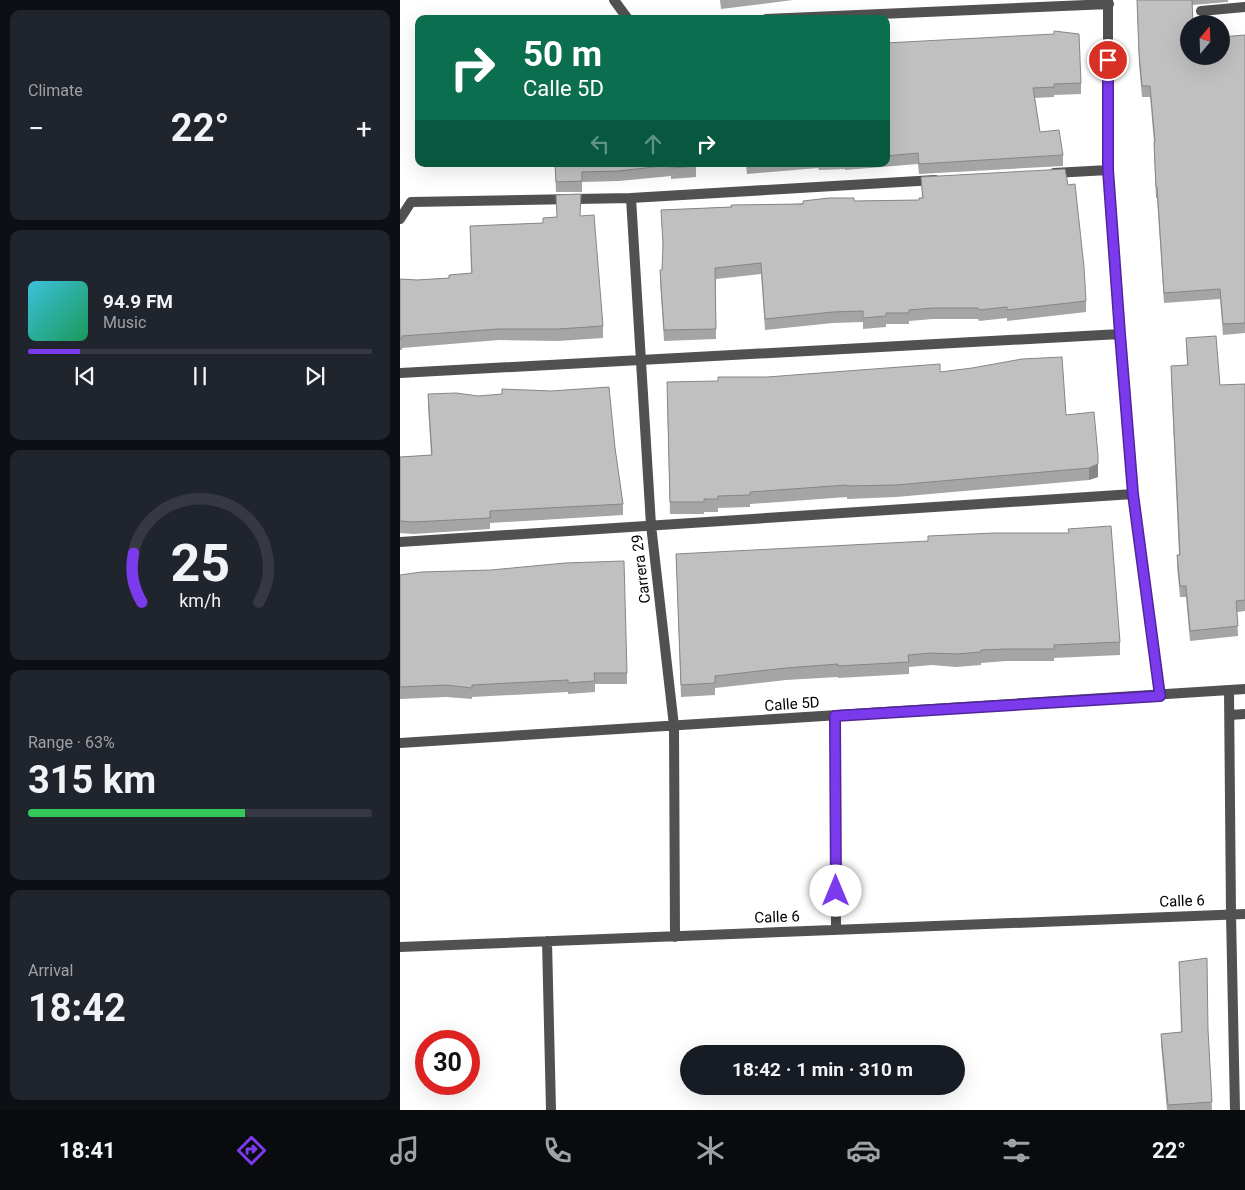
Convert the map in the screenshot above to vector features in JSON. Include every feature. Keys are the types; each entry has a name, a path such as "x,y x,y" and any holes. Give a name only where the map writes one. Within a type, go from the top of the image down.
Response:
{"street":[{"path":"614,0 625,15"},
{"path":"847,15 1109,2 1108,170 1120,334 1133,494 1160,696"},
{"path":"1201,11 1245,7"},
{"path":"1048,174 1108,170"},
{"path":"400,219 411,202 631,198 949,179"},
{"name":"Carrera 29","path":"631,198 651,525 674,726 675,937"},
{"path":"400,373 1120,334"},
{"path":"400,542 1133,494"},
{"name":"Calle 5D","path":"400,743 1160,696 1245,689"},
{"path":"1229,690 1235,1110"},
{"path":"1230,715 1245,714"},
{"path":"835,716 836,930"},
{"name":"Calle 6","path":"400,947 1245,914"},
{"path":"547,941 551,1110"}],"building":[{"path":"1137,0 1192,0 1193,15 1180,15 1180,65 1230,65 1230,36 1245,35 1245,323 1223,324 1220,289 1164,293 1150,86 1142,86"},
{"path":"1054,31 1079,34 1081,83 1054,84 1054,87 1033,88 1040,132 1059,130 1063,155 919,164 918,153 890,156 890,43 1054,34"},
{"path":"555,167 654,167 619,171 582,172 582,181 556,182"},
{"path":"1065,169 1068,185 1075,184 1086,301 1007,310 1007,307 979,310 978,308 933,308 909,310 909,313 886,313 886,316 863,318 863,311 765,319 761,263 715,268 716,329 664,330 660,270 662,270 663,244 661,210 732,207 731,205 803,204 803,201 829,198 854,198 854,201 919,200 919,198 923,198 921,177"},
{"path":"581,194 580,216 594,215 603,326 558,329 499,329 402,336 402,339 400,339 400,279 449,278 449,275 472,273 470,226 543,223 543,218 557,217 556,195"},
{"path":"1216,336 1220,385 1245,384 1245,600 1236,601 1238,626 1190,631 1186,586 1180,586 1177,555 1180,555 1171,366 1188,365 1186,338"},
{"path":"1062,357 1066,415 1094,412 1098,464 1089,468 896,485 847,485 750,492 750,495 718,496 718,499 704,499 704,502 670,502 667,382 718,381 718,377 767,377 940,364 940,372 1022,359"},
{"path":"609,387 623,504 490,511 490,518 400,521 400,457 432,455 428,394 456,393 478,396 502,394 502,389 551,391"},
{"path":"1111,526 1120,642 1054,645 1054,649 981,650 981,652 956,654 908,655 909,662 786,668 715,676 715,683 681,685 676,554 928,541 928,536 994,533 1069,533 1068,529"},
{"path":"624,561 627,673 594,673 595,681 568,683 568,680 472,685 472,688 446,685 400,687 400,575 421,572 491,570 565,563"},
{"path":"1207,958 1212,1102 1168,1105 1161,1034 1182,1032 1179,962"}],"route":[{"path":"836,891 835,716 1160,696 1133,494 1108,170 1108,60"}]}
